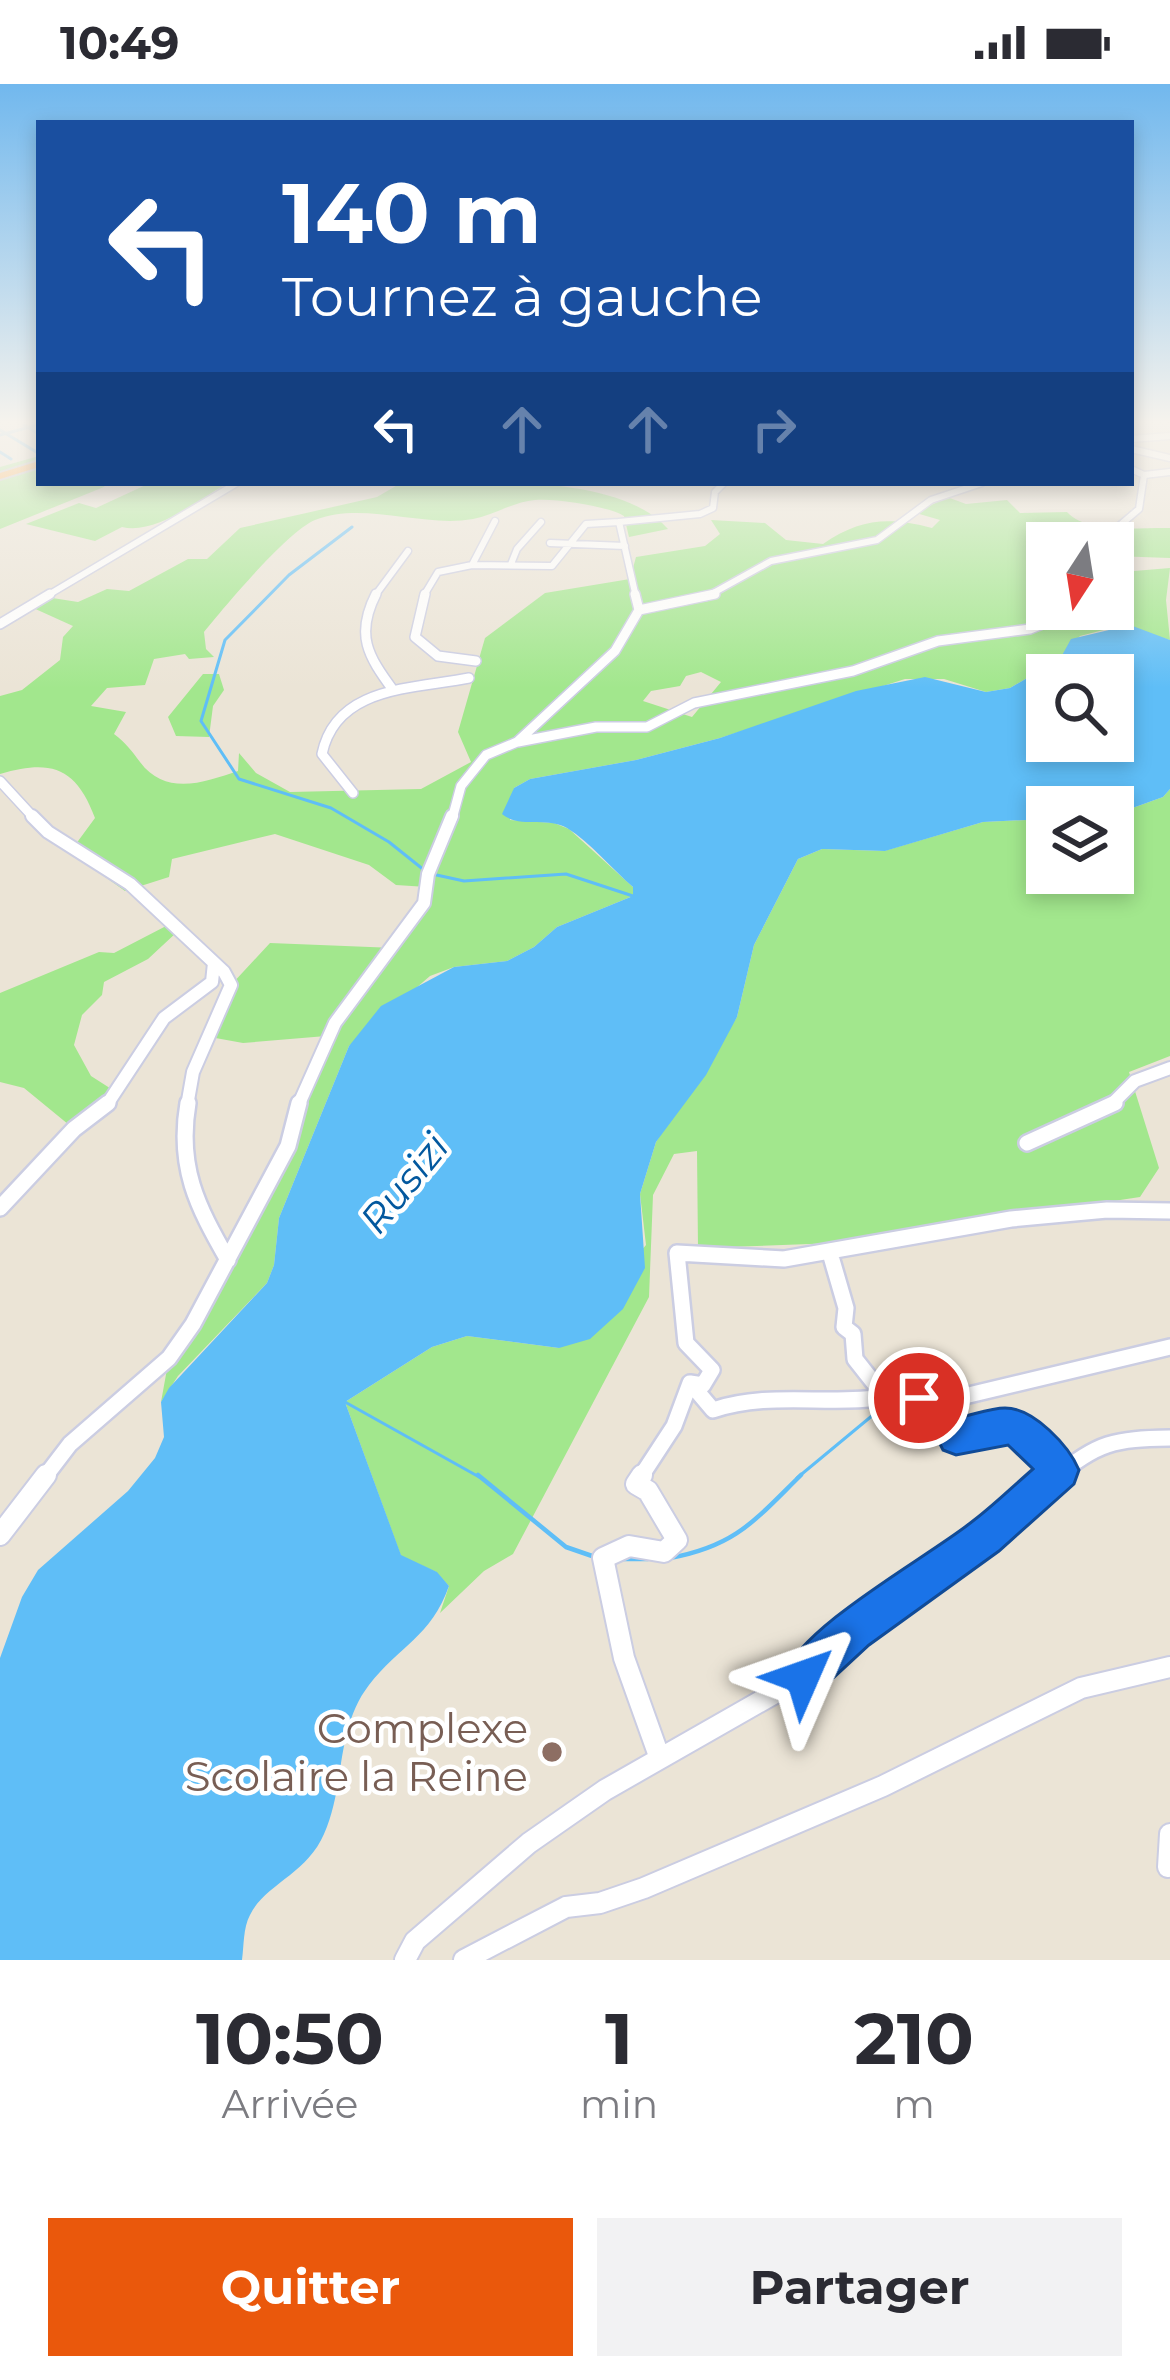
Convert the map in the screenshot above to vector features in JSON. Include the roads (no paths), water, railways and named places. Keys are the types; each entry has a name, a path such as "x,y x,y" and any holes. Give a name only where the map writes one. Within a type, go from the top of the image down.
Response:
{"street":[{"path":"0,624 187,513"},
{"path":"567,549 588,523 703,513"},
{"path":"639,610 713,596 743,573 770,561 877,540 914,513"},
{"path":"472,565 495,521"},
{"path":"512,564 517,549 542,522"},
{"path":"517,742 615,651 639,610 619,522"},
{"path":"550,543 567,549"},
{"path":"476,661 439,656 418,642 415,630 421,601 438,572 472,565 543,566 542,552 625,546"},
{"path":"393,690 365,648 366,620 376,590 408,551"},
{"path":"0,1534 70,1444 169,1358 288,1146 298,1105 335,1023 424,903 428,874 448,831 461,786 486,755 517,742 596,728 647,727 685,706 854,671 938,641 1026,629"},
{"path":"353,793 324,760 324,737 343,711 393,690 470,678"},
{"path":"0,781 48,832 117,874 232,985 193,1072 184,1126 191,1195 228,1260"},
{"path":"0,1208 74,1129 104,1109 164,1018 212,982 214,963"},
{"path":"1027,1142 1093,1115 1116,1102 1135,1081 1170,1068"},
{"path":"690,1383 703,1385 712,1370 694,1355 683,1334 684,1287 676,1253 784,1259 1011,1219 1106,1210 1170,1211"},
{"path":"830,1253 846,1307 844,1327 854,1334 855,1359 885,1397"},
{"path":"932,1404 1038,1372 1170,1347"},
{"path":"690,1383 713,1410 755,1396 848,1403 913,1397 945,1413 956,1437 1012,1426 1060,1470"},
{"path":"659,1756 617,1641 603,1588 603,1558 629,1546 648,1553 675,1545 676,1537 648,1491 636,1484 664,1445 690,1383"},
{"path":"405,1960 416,1941 530,1843 659,1756 803,1677 854,1630 985,1537 1060,1470 1104,1442 1170,1438"},
{"path":"464,1960 566,1906 600,1904 644,1888 883,1786 1081,1688 1170,1667"},
{"path":"1168,1867 1170,1834"}],"water":[{"name":"Rusizi","path":"1134,626 1170,640 1170,789 1163,797 1134,807 1134,786 1026,786 1026,820 983,822 885,851 822,849 798,859 754,945 737,1017 706,1075 656,1142 640,1194 645,1268 623,1309 590,1339 559,1348 467,1336 432,1347 345,1402 401,1555 437,1572 449,1586 433,1618 358,1702 324,1834 307,1859 265,1895 250,1915 242,1960 0,1960 0,1658 22,1597 38,1570 128,1491 155,1458 164,1437 161,1402 169,1388 267,1283 274,1265 279,1218 349,1046 381,1006 454,967 507,961 534,947 557,927 633,896 633,887 567,828 517,821 502,814 514,788 530,779 636,760 720,738 856,691 925,677 986,692 1010,688 1026,679 1026,762 1134,762 1134,654 1063,654 1071,639"}],"waterway":[{"path":"352,527 289,575 225,640 201,721 239,779 331,808 389,842 424,870"},
{"path":"432,874 464,881 566,874 633,896"},
{"path":"345,1402 481,1478"},
{"path":"797,1478 885,1405 893,1405"},
{"path":"478,1475 566,1547 595,1557"},
{"path":"670,1558 712,1546 743,1529 801,1475"},
{"path":"622,1559 648,1559"}],"place":[{"name":"Complexe Scolaire la Reine","path":"552,1752"}]}
